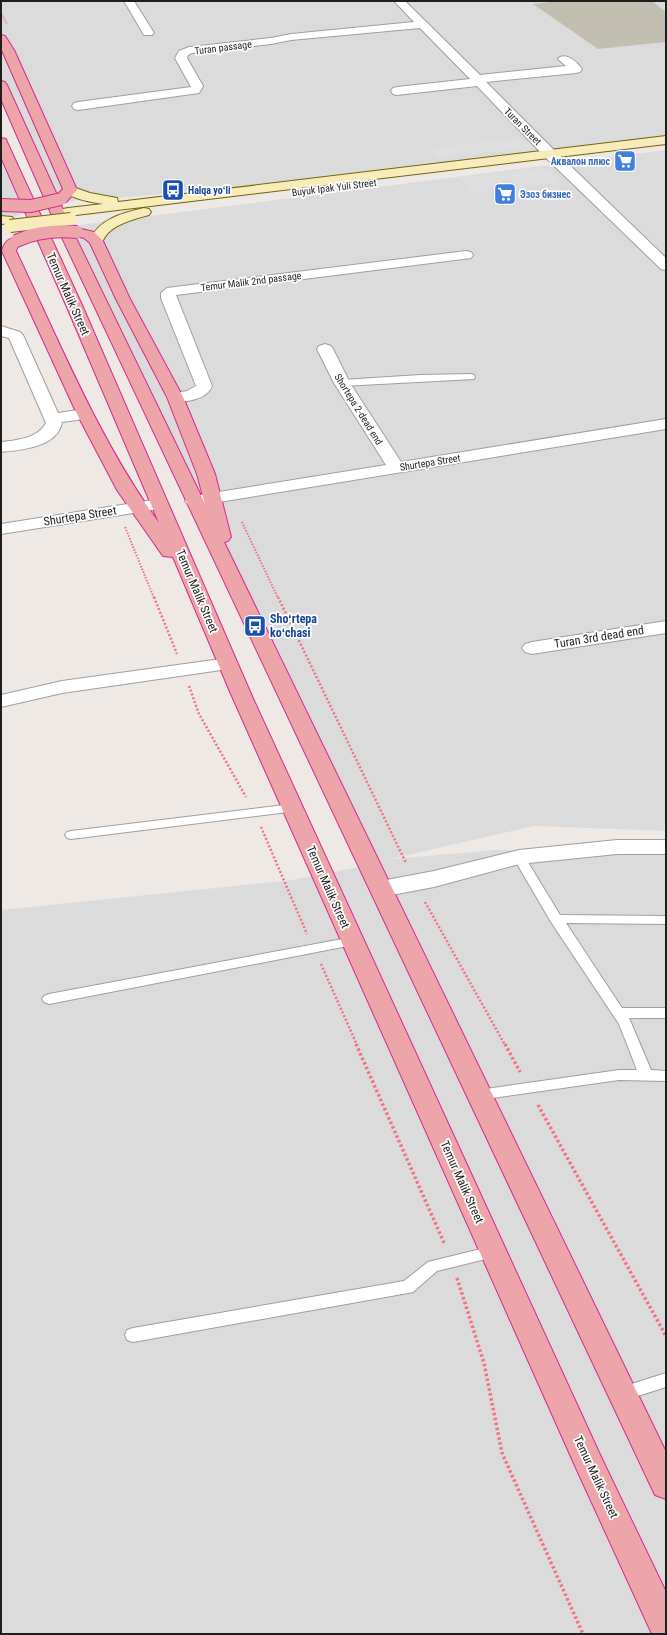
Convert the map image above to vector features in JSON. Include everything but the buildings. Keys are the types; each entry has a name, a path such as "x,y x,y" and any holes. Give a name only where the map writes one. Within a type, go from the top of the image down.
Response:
{"highway":[{"path":"1,38 8,50 66,195 35,205 1,205"},
{"name":"Temur Malik Street","path":"1,85 64,227 203,499 235,584 666,1485"},
{"name":"Temur Malik Street","path":"1,142 149,506 196,589 292,808 493,1252 591,1468 666,1627"},
{"path":"6,233 26,237 48,232 72,221 96,241 123,299 175,397 206,474 203,499"},
{"path":"6,233 85,414 126,490 149,506"}],"main road":[{"name":"Buyuk Ipak Yuli Street","path":"554,157 666,140"},
{"name":"Buyuk Ipak Yuli Street","path":"6,233 162,204 554,157 666,147"},
{"path":"66,195 107,201 162,204"},
{"path":"96,241 103,230 114,223 162,204"}],"street":[{"path":"129,1 148,33"},
{"name":"Turan Street","path":"399,1 424,24 478,81 554,157 666,266"},
{"name":"Turan passage","path":"78,106 195,90 198,88 181,58 183,54 190,50 271,41 291,37 424,24"},
{"path":"397,90 576,69 564,59"},
{"name":"Temur Malik 2nd passage","path":"175,397 197,393 203,389 204,386 168,298 168,293 172,291 466,254"},
{"path":"1,331 15,335 54,418 53,427 45,436 30,442 1,447"},
{"name":"Shortepa 2-dead end","path":"326,349 342,383 396,467"},
{"path":"54,418 85,414"},
{"name":"Shurtepa Street","path":"203,499 666,424"},
{"name":"Shurtepa Street","path":"1,529 149,506"},
{"name":"Turan 3rd dead end","path":"532,648 666,627"},
{"path":"1,701 62,687 228,664"},
{"path":"381,889 520,857 617,847 666,847"}],"lane":[{"path":"342,383 420,378 471,377"},
{"path":"71,836 255,814 292,808"},
{"path":"520,857 556,919 625,1023 646,1076"},
{"path":"556,919 666,920"},
{"path":"49,999 353,941"},
{"path":"618,1013 666,1013"},
{"path":"479,1095 619,1075 666,1076"},
{"path":"133,1334 408,1287 433,1266 493,1252"},
{"path":"622,1394 666,1380"}],"path":[{"path":"229,495 415,882 666,1336"},
{"path":"118,511 184,671 199,714 255,814 298,915 452,1261 484,1362 502,1453 583,1634"}],"shaded area":[{"path":"1,1 666,1 666,140 550,154 141,196 108,199 90,196 55,207 1,85"},
{"path":"559,1 652,1 666,12 666,42 598,49 533,4"},
{"path":"522,138 531,148 437,158 428,148"},
{"path":"1,142 31,210 7,220 1,220"},
{"path":"666,150 666,831 534,826 391,859 495,850 666,849 666,1634 1,1634 1,910 292,880 369,865 64,227"},
{"path":"547,168 561,182 475,193 461,178"}],"place":[{"name":"Аквалон плюс","path":"625,161"},
{"name":"Halqa yoʻli","path":"173,190"},
{"name":"Эзоз бизнес","path":"505,194"},
{"name":"Shoʻrtepa koʻchasi","path":"255,626"}]}
